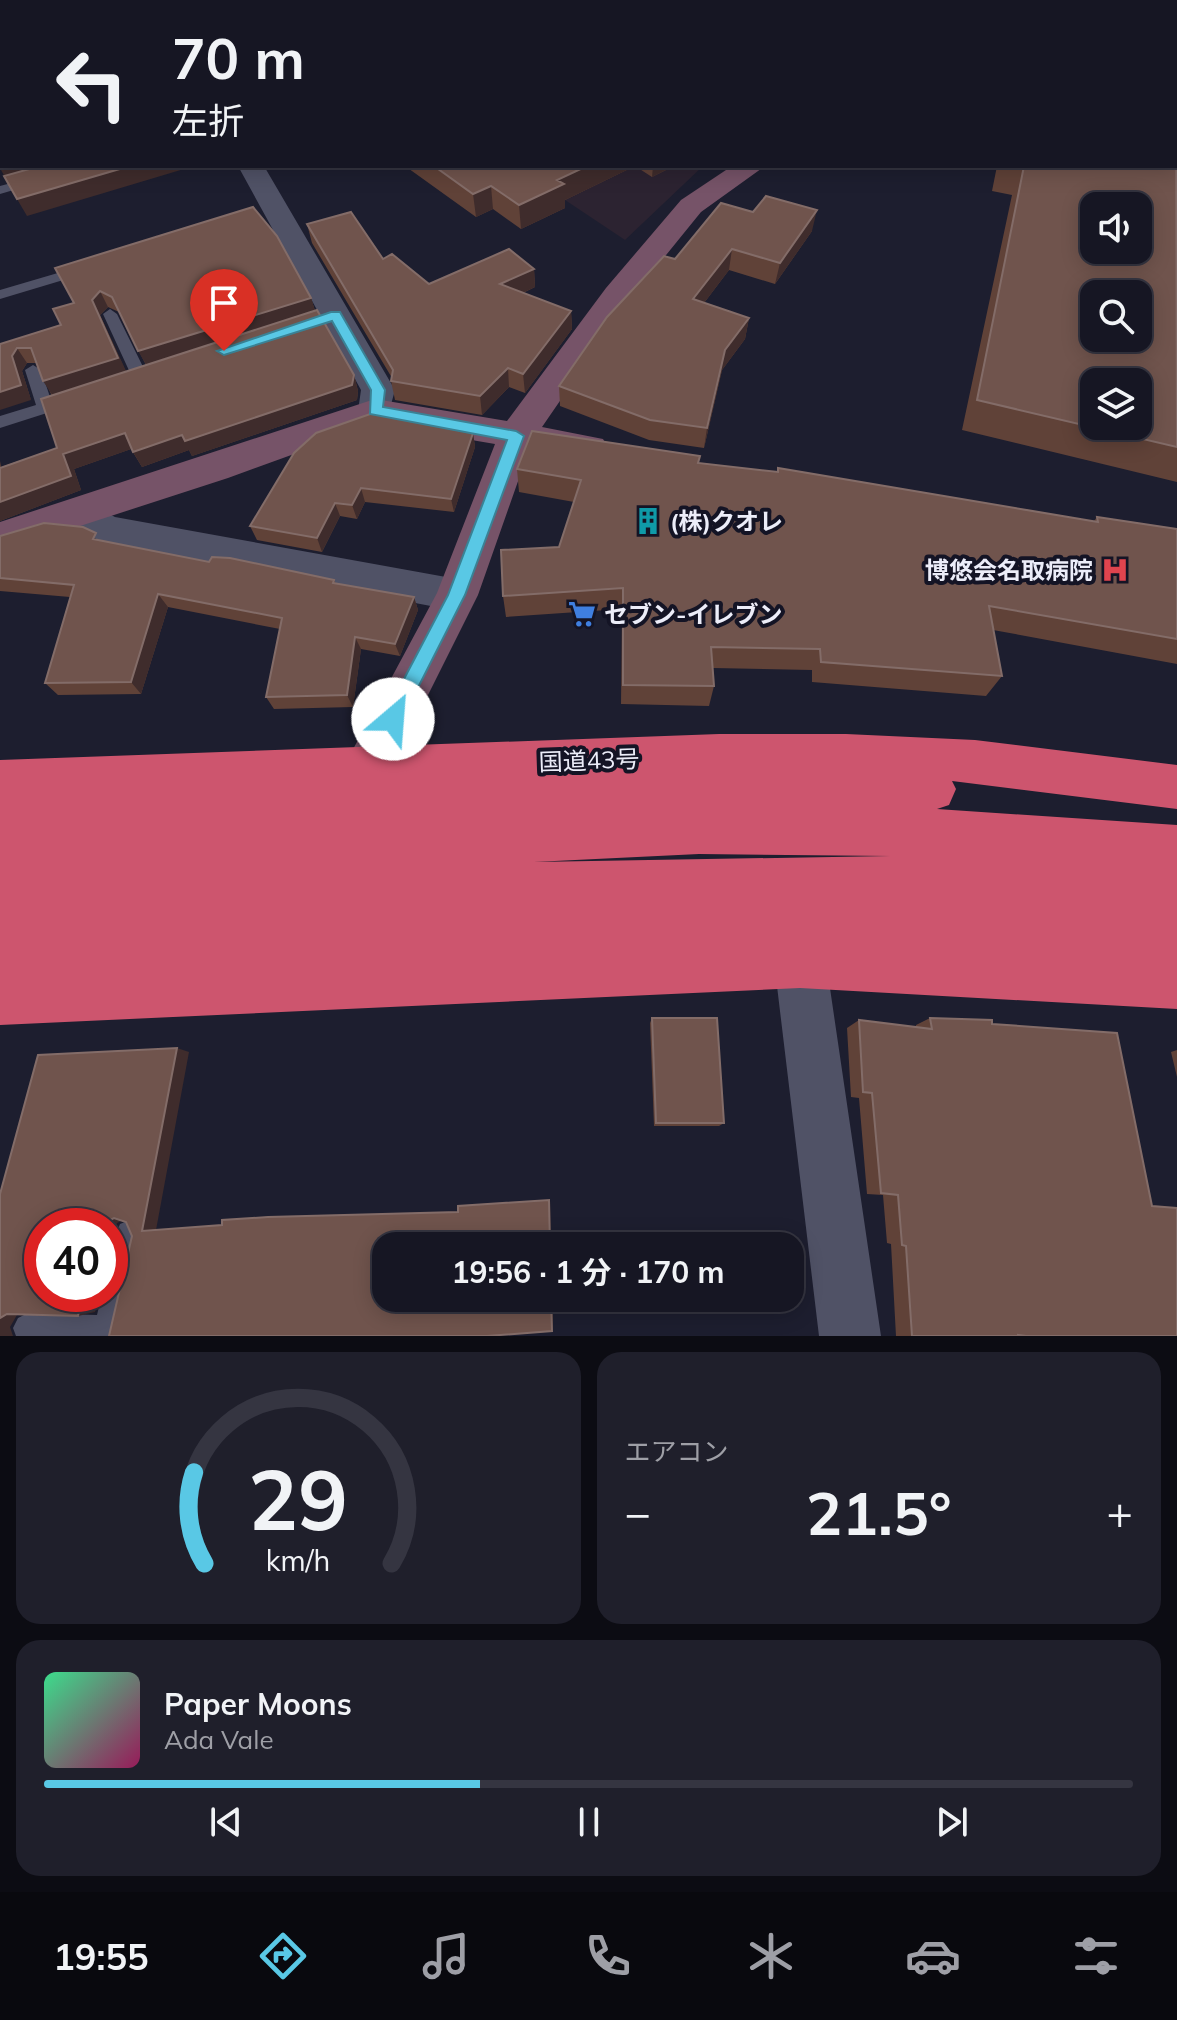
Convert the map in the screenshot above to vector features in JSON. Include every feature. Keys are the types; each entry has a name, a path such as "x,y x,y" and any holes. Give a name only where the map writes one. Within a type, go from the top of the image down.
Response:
{"highway":[{"name":"国道43号","path":"0,782 719,755 846,755 975,761 1177,787"},
{"path":"0,827 657,791 850,786 1177,798"},
{"path":"0,861 699,831 984,833 1177,849"},
{"path":"0,908 348,890 972,879 1169,922"},
{"path":"0,951 662,926 1169,922"},
{"path":"0,998 800,961 1177,982"}],"street":[{"path":"252,168 268,212 328,317 378,390 375,411"},
{"path":"367,768 457,595 516,436 617,295 691,206 748,168"},
{"path":"0,537 215,468 375,411 627,453"},
{"path":"78,512 106,530 457,595"},
{"path":"800,961 850,1336"}],"lane":[{"path":"0,190 82,168"},
{"path":"0,295 102,264"},
{"path":"110,314 141,377"},
{"path":"33,370 45,408"},
{"path":"0,422 86,395"},
{"path":"28,1328 107,1333 130,1234"}],"shaded area":[{"path":"517,168 701,168 625,240"}],"building":[{"path":"33,168 123,168 17,199 4,176"},
{"path":"437,168 583,168 557,180 564,184 519,205 491,186 473,194"},
{"path":"1024,168 1176,168 1177,447 1147,440 1152,440 1152,368 1080,368 1080,424 977,400"},
{"path":"766,196 817,210 780,263 732,249 693,299 749,318 725,350 707,428 650,420 559,386 607,317 664,256 675,259 721,203 753,212"},
{"path":"253,207 277,236 311,298 138,351 112,297 100,291 92,300 118,358 43,381 31,348 17,348 12,356 21,385 0,392 0,344 61,325 53,309 74,303 55,268"},
{"path":"351,212 383,259 392,254 429,284 509,249 534,269 500,284 571,311 523,374 508,368 480,396 391,381 393,370 307,224"},
{"path":"317,310 354,375 352,385 185,441 182,435 133,452 125,433 63,454 71,476 0,502 0,468 57,448 41,399"},
{"path":"373,413 473,433 451,499 361,488 352,505 335,503 317,538 250,526 294,453 316,433"},
{"path":"532,431 700,456 698,463 778,472 778,468 1098,522 1097,517 1177,529 1177,639 989,606 1002,676 821,662 820,649 711,647 714,686 623,685 623,588 503,596 501,550 559,547 581,480 517,469"},
{"path":"44,523 83,527 96,533 93,539 209,562 212,557 230,558 334,580 333,583 414,597 395,644 355,637 347,695 266,697 282,618 158,594 131,682 45,683 74,585 0,578 0,536"},
{"path":"652,1018 717,1018 724,1123 656,1123"},
{"path":"930,1018 992,1020 992,1024 1117,1033 1152,1206 1177,1208 1177,1336 912,1336 906,1246 902,1245 898,1195 881,1193 872,1093 863,1092 859,1020 932,1029"},
{"path":"177,1048 142,1231 222,1225 222,1220 268,1217 458,1212 458,1206 549,1200 550,1232 372,1232 372,1312 551,1312 552,1331 487,1336 109,1336 115,1312 128,1312 128,1253 132,1236 128,1227 128,1208 24,1208 24,1312 79,1312 78,1316 7,1314 0,1318 0,1194 38,1055"}],"place":[{"name":"(株)クオレ","path":"648,521"},
{"name":"博悠会名取病院","path":"1115,570"},
{"name":"セブン-イレブン","path":"582,614"}],"route":[{"path":"224,351 336,315 378,390 375,411 516,436 457,595 393,719"}]}
